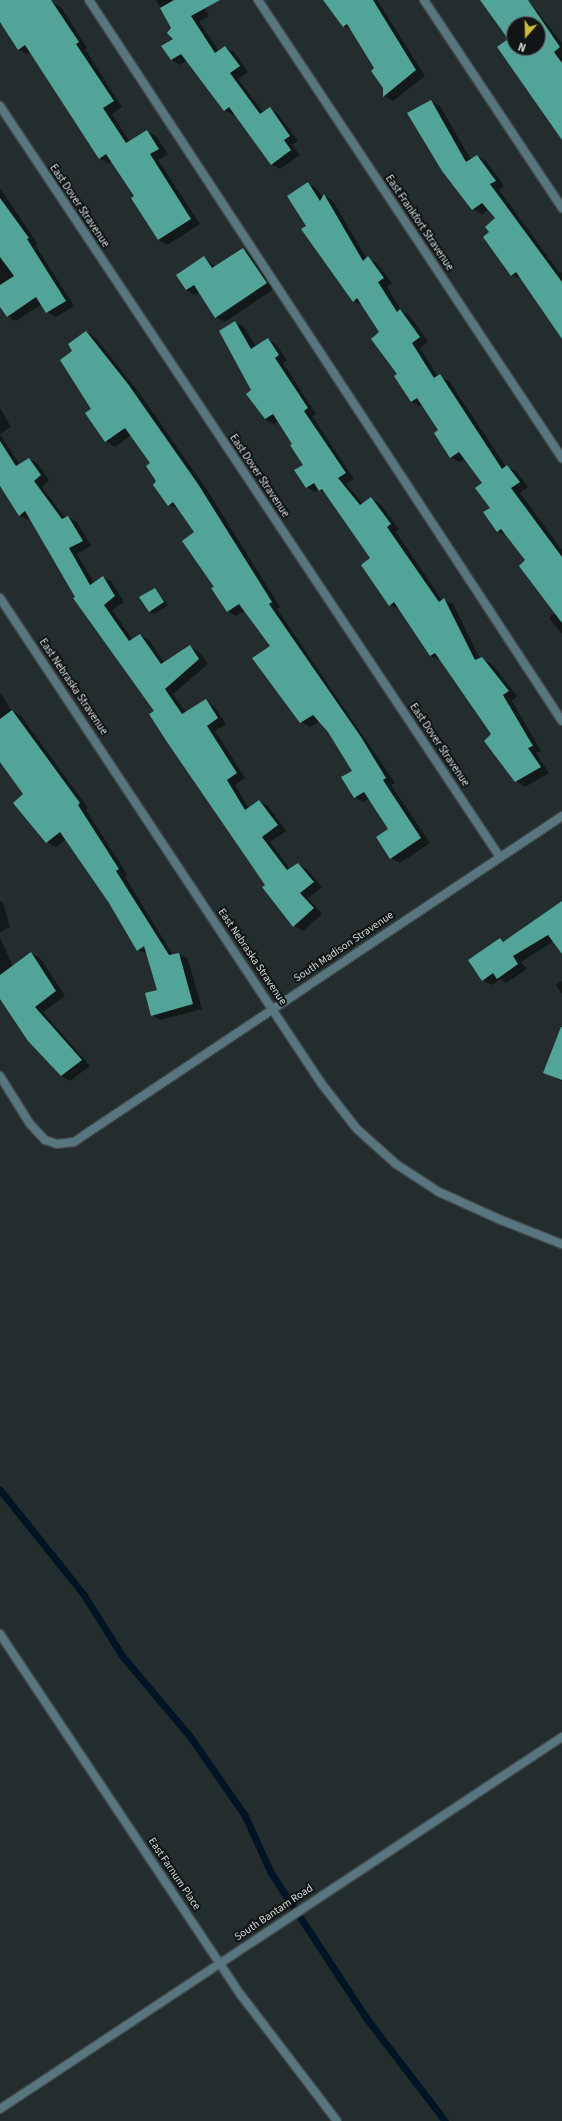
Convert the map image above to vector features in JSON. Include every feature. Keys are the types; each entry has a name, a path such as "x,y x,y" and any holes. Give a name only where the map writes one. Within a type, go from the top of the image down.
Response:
{"street":[{"path":"89,0 562,721"},
{"name":"East Frankfort Stravenue","path":"258,0 562,458"},
{"path":"424,0 562,208"},
{"name":"East Dover Stravenue","path":"0,106 500,857"},
{"name":"East Nebraska Stravenue","path":"0,598 338,1106 357,1130 396,1164 417,1179 467,1206 562,1244"},
{"name":"South Madison Stravenue","path":"0,1076 34,1129 44,1140 57,1144 74,1142 562,816"},
{"name":"East Farnum Place","path":"0,1634 221,1963 294,2068 337,2121"},
{"name":"South Bantam Road","path":"0,2109 221,1963 318,1896 562,1737"}],"building":[{"path":"0,0 51,0 79,42 76,44 114,101 103,108 126,143 147,130 159,149 150,154 191,219 158,240 131,198 134,196 106,154 99,159 25,45 18,50 0,22"},
{"path":"174,0 220,0 191,16 215,53 225,46 240,66 230,73 260,114 270,107 290,136 284,140 291,150 271,165 229,107 224,111 181,54 171,60 161,46 173,39 167,33 171,28 160,8"},
{"path":"323,0 373,0 416,70 383,97 383,88 371,71 374,68 347,24 343,27"},
{"path":"480,0 528,0 539,16 506,16 506,36"},
{"path":"546,26 560,47 554,52 562,63 562,140 497,47 506,40 506,56 546,56"},
{"path":"431,100 466,162 477,155 496,181 490,184 562,282 562,339 516,272 511,276 483,237 489,232 485,227 495,218 482,203 472,210 442,171 407,113"},
{"path":"308,182 320,201 324,194 363,261 368,256 384,278 378,282 397,312 400,309 420,337 412,343 434,378 440,374 502,469 507,465 520,482 511,488 562,557 562,623 519,566 525,560 501,529 497,532 483,512 490,508 475,488 482,483 459,452 450,458 434,433 438,430 417,398 411,402 394,376 397,374 371,339 379,332 357,298 353,302 301,229 306,226 287,196"},
{"path":"0,198 29,238 27,239 66,301 46,313 36,297 7,317 0,307 0,285 14,276 0,257"},
{"path":"243,248 267,283 215,318 194,285 186,290 176,275 204,256 212,268"},
{"path":"235,321 251,349 268,338 279,355 275,358 308,408 304,411 346,473 338,478 360,505 371,497 391,524 387,527 439,602 444,598 475,660 482,657 509,691 503,695 533,746 528,748 541,767 515,782 484,741 491,734 435,653 430,656 394,602 389,606 361,565 370,558 322,489 319,491 314,483 306,488 294,470 303,465 290,445 292,444 273,414 265,419 246,394 251,390 219,331"},
{"path":"86,331 128,384 198,484 272,602 269,604 361,737 386,778 383,780 421,838 390,859 376,837 388,829 364,792 354,798 341,777 352,771 328,732 313,715 300,723 252,658 270,646 239,604 227,612 211,588 214,587 182,541 194,532 173,502 168,506 153,485 156,481 146,466 150,463 125,428 105,442 85,413 91,409 60,360 72,351 68,344"},
{"path":"0,441 16,466 29,458 41,475 34,481 62,519 68,516 83,541 69,548 90,585 103,576 115,596 104,605 129,641 140,634 161,664 190,645 199,659 165,689 182,714 206,699 218,718 207,726 237,773 227,780 245,810 259,800 278,825 262,837 287,870 298,863 314,882 300,893 314,908 293,927 262,887 265,885 167,742 149,714 154,711 73,598 75,597 25,511 19,516 0,486"},
{"path":"155,588 164,602 149,612 139,597"},
{"path":"12,710 80,803 78,805 119,869 116,871 169,955 179,953 193,1004 151,1016 145,993 157,990 144,946 137,951 109,903 60,832 46,843 13,803 23,794 0,762 0,719"},
{"path":"562,901 562,954 548,935 513,956 518,964 497,979 493,973 482,981 468,960 500,938 503,942"},
{"path":"31,952 56,991 35,1007 82,1060 61,1076 28,1041 0,999 0,975"},
{"path":"562,1027 562,1080 543,1073"}],"waterway":[{"path":"0,1490 84,1595 123,1657 189,1735 245,1816 271,1873 367,2019 445,2121"}]}
